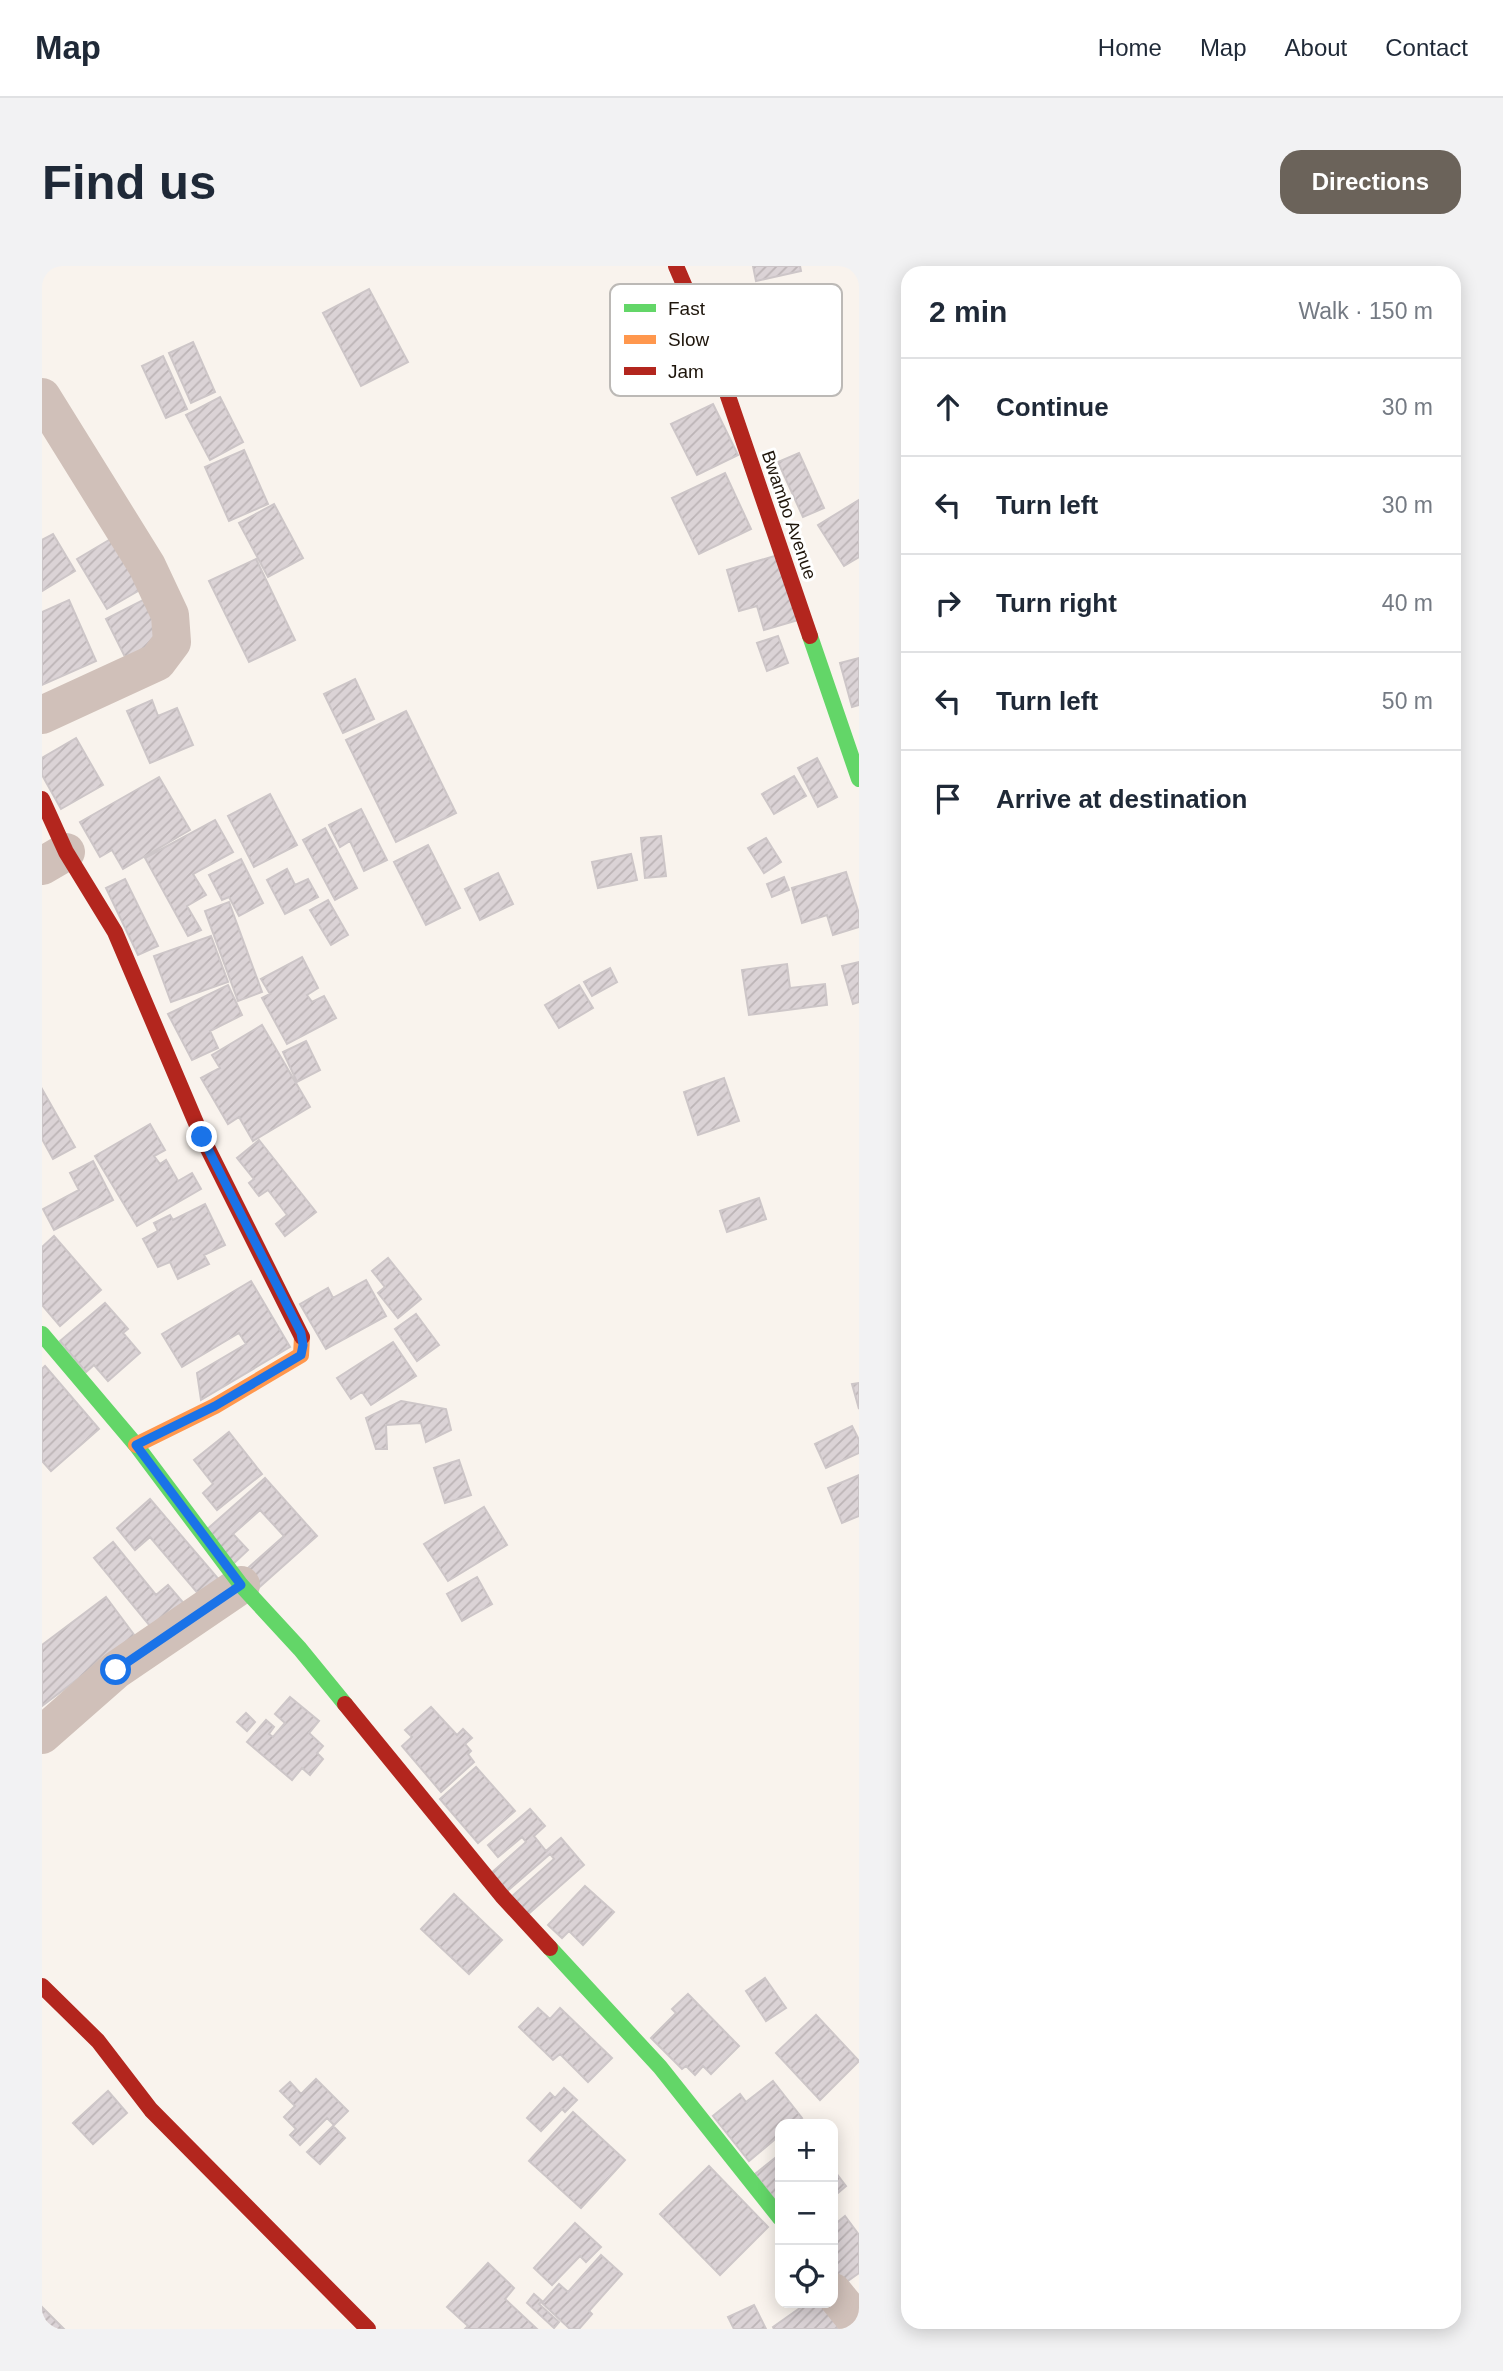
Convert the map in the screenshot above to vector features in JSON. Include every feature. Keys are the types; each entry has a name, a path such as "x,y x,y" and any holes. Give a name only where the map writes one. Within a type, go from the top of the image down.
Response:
{"street":[{"name":"Bwambo Avenue","path":"676,266 684,284"},
{"name":"Bwambo Avenue","path":"728,396 859,779"},
{"path":"42,397 147,566 170,615 173,642 157,662 42,715"},
{"path":"42,799 54,859 115,932 202,1137 301,1333 303,1345 301,1355 215,1406 136,1445"},
{"path":"42,1334 136,1445 241,1585 300,1649 502,1896 660,2067 775,2212"},
{"path":"42,1735 116,1670 241,1585"},
{"path":"42,1986 98,2041 151,2110 368,2329"},
{"path":"838,2298 859,2324"}],"building":[{"path":"753,266 800,266 801,271 756,281"},
{"path":"369,289 408,362 361,386 323,313"},
{"path":"193,342 215,392 191,403 169,353"},
{"path":"163,356 187,409 166,418 142,366"},
{"path":"220,397 243,442 210,460 186,415"},
{"path":"713,404 738,455 697,475 671,424"},
{"path":"244,450 268,504 229,521 205,467"},
{"path":"799,453 824,508 803,517 778,462"},
{"path":"725,473 751,529 699,554 672,498"},
{"path":"859,500 859,557 844,566 818,525"},
{"path":"274,504 303,558 268,577 239,523"},
{"path":"53,534 75,571 42,591 42,540"},
{"path":"114,537 145,587 107,609 77,559"},
{"path":"778,555 798,620 764,630 757,606 739,611 727,570"},
{"path":"256,559 295,640 249,662 209,581"},
{"path":"145,599 166,639 126,659 106,619"},
{"path":"69,600 96,661 42,685 42,612"},
{"path":"778,636 788,663 767,671 757,643"},
{"path":"859,658 859,705 852,707 840,663"},
{"path":"355,679 374,719 343,733 324,694"},
{"path":"152,700 158,716 177,708 193,745 150,763 127,711"},
{"path":"406,711 456,813 396,842 346,740"},
{"path":"76,738 103,785 61,809 42,775 42,758"},
{"path":"817,758 837,797 818,807 798,768"},
{"path":"794,776 806,796 774,814 762,794"},
{"path":"159,777 190,830 123,869 112,850 100,857 80,822"},
{"path":"270,794 297,845 254,867 228,816"},
{"path":"361,809 387,860 364,871 350,841 340,847 329,825"},
{"path":"215,820 233,852 193,874 206,895 187,906 201,930 188,936 145,858"},
{"path":"325,828 357,888 335,900 303,840"},
{"path":"661,836 666,876 645,878 641,838"},
{"path":"766,838 781,862 764,873 748,848"},
{"path":"428,845 460,908 426,925 394,862"},
{"path":"631,854 637,880 598,888 592,862"},
{"path":"241,859 263,903 239,916 229,897 222,900 209,875"},
{"path":"287,869 295,885 308,879 318,897 285,914 267,880"},
{"path":"846,872 859,914 859,927 833,935 827,915 802,923 792,888"},
{"path":"498,873 513,904 480,920 465,889"},
{"path":"784,877 789,890 772,897 767,884"},
{"path":"125,879 158,946 138,955 106,888"},
{"path":"328,900 348,935 331,945 310,910"},
{"path":"229,902 262,992 238,1001 205,911"},
{"path":"211,936 228,982 171,1002 154,956"},
{"path":"302,957 318,988 307,995 312,1002 324,996 336,1018 287,1044 262,998 270,994 261,979"},
{"path":"859,962 859,1002 853,1004 842,966"},
{"path":"787,964 790,988 825,984 827,1005 749,1015 742,970"},
{"path":"610,968 617,982 592,996 584,982"},
{"path":"228,985 242,1015 210,1031 218,1048 192,1060 168,1014"},
{"path":"579,985 593,1008 559,1028 545,1005"},
{"path":"262,1025 310,1107 253,1141 239,1117 228,1124 201,1078 220,1068 212,1055"},
{"path":"306,1041 320,1070 297,1082 283,1052"},
{"path":"724,1078 739,1121 698,1135 684,1092"},
{"path":"42,1089 75,1147 53,1159 42,1139"},
{"path":"150,1124 165,1150 154,1156 160,1164 166,1160 178,1181 192,1173 201,1189 137,1226 95,1156"},
{"path":"259,1140 316,1212 285,1236 276,1224 287,1215 268,1190 259,1196 249,1183 254,1179 237,1158"},
{"path":"93,1161 113,1200 54,1230 43,1209 79,1190 70,1173"},
{"path":"759,1198 766,1219 727,1232 720,1211"},
{"path":"205,1204 225,1245 204,1255 209,1264 178,1279 170,1262 158,1267 143,1239 158,1231 154,1223 170,1215 173,1220"},
{"path":"54,1236 101,1290 60,1326 42,1305 42,1247"},
{"path":"388,1258 421,1299 398,1318 378,1293 385,1287 372,1271"},
{"path":"366,1280 386,1316 326,1349 300,1304 328,1288 333,1298"},
{"path":"251,1281 290,1347 201,1400 197,1373 246,1344 239,1333 182,1367 162,1334"},
{"path":"105,1303 128,1329 123,1333 140,1353 108,1381 94,1365 86,1372 60,1341"},
{"path":"416,1314 439,1345 417,1361 395,1329"},
{"path":"393,1342 416,1376 371,1405 362,1392 351,1399 337,1378"},
{"path":"45,1366 99,1429 51,1471 42,1461 42,1369"},
{"path":"859,1383 859,1409 852,1384"},
{"path":"401,1401 446,1409 451,1430 426,1442 421,1423 386,1425 387,1449 376,1449 366,1418"},
{"path":"852,1426 859,1440 859,1453 826,1468 815,1444"},
{"path":"229,1432 262,1474 217,1510 203,1493 213,1484 194,1460"},
{"path":"459,1460 471,1495 445,1503 434,1468"},
{"path":"859,1475 859,1516 842,1523 828,1488"},
{"path":"265,1478 317,1536 255,1591 240,1575 284,1536 260,1510 233,1534 248,1550 233,1564 204,1532"},
{"path":"150,1499 226,1588 207,1604 150,1537 135,1550 117,1528"},
{"path":"484,1507 507,1545 448,1581 424,1544"},
{"path":"113,1542 156,1595 168,1585 186,1606 155,1632 94,1558"},
{"path":"477,1577 492,1604 462,1621 447,1594"},
{"path":"106,1597 135,1636 42,1706 42,1645"},
{"path":"290,1697 319,1721 309,1733 323,1746 317,1753 323,1759 310,1775 302,1768 292,1780 247,1742 266,1720 274,1727 269,1734 273,1737 285,1723 275,1714"},
{"path":"431,1707 457,1735 463,1729 472,1738 465,1744 471,1751 468,1754 474,1762 441,1792 402,1746 412,1737 405,1730"},
{"path":"246,1713 255,1722 247,1731 237,1722"},
{"path":"476,1767 515,1811 478,1843 440,1799"},
{"path":"530,1809 545,1826 534,1836 546,1851 561,1838 584,1865 526,1916 510,1898 554,1859 550,1854 505,1893 489,1875 526,1842 522,1837 498,1857 488,1845"},
{"path":"585,1886 614,1912 583,1945 569,1931 562,1938 548,1925"},
{"path":"454,1894 502,1940 469,1974 421,1929"},
{"path":"765,1978 786,2008 766,2021 746,1991"},
{"path":"688,1994 739,2046 711,2074 703,2066 695,2075 686,2066 682,2069 651,2038 676,2013 672,2009"},
{"path":"538,2008 550,2019 560,2008 612,2058 588,2082 560,2054 553,2060 519,2027"},
{"path":"816,2015 859,2061 820,2100 776,2053"},
{"path":"316,2079 348,2111 334,2125 327,2118 300,2145 290,2135 296,2129 284,2117 295,2106 280,2091 290,2082 301,2094"},
{"path":"773,2081 802,2118 775,2119 775,2139 749,2161 713,2116 740,2094 746,2102"},
{"path":"564,2088 577,2100 565,2112 562,2109 541,2131 527,2118 550,2093 555,2098"},
{"path":"108,2091 127,2113 93,2144 73,2123"},
{"path":"573,2112 625,2160 581,2208 529,2161"},
{"path":"333,2126 345,2138 320,2164 307,2152"},
{"path":"775,2158 775,2200 755,2174"},
{"path":"709,2166 768,2227 720,2275 660,2214"},
{"path":"838,2176 846,2186 838,2193"},
{"path":"845,2216 859,2235 859,2273 842,2285 838,2280 838,2222"},
{"path":"575,2223 601,2247 586,2262 580,2256 552,2285 534,2268"},
{"path":"601,2255 622,2274 589,2311 592,2314 579,2329 570,2329 542,2303 559,2284 568,2292"},
{"path":"488,2263 514,2288 505,2299 537,2329 465,2329 468,2326 447,2307"},
{"path":"534,2294 542,2301 539,2304 559,2322 554,2328 527,2303"},
{"path":"754,2305 766,2329 734,2329 728,2317"},
{"path":"42,2307 64,2329 42,2329"},
{"path":"800,2308 838,2308 849,2320 836,2329 773,2327"}],"traffic: fast":[{"path":"810,636 859,779"},
{"path":"42,1334 136,1445 241,1585 300,1649 345,1704"},
{"path":"550,1948 660,2067 775,2212"}],"traffic: slow":[{"path":"136,1445 215,1406 301,1355 302,1337"}],"traffic: jam":[{"path":"676,266 684,284"},
{"path":"728,396 810,636"},
{"path":"42,799 66,852 115,932 202,1137 302,1337"},
{"path":"345,1704 502,1896 550,1948"},
{"path":"42,1986 98,2041 151,2110 368,2329"}],"route":[{"path":"116,1670 241,1585 136,1445 215,1406 301,1355 303,1345 301,1333 202,1137"}]}
